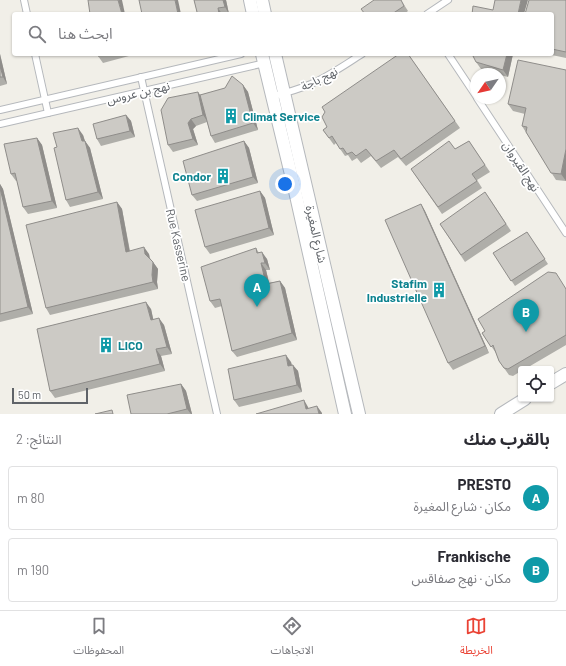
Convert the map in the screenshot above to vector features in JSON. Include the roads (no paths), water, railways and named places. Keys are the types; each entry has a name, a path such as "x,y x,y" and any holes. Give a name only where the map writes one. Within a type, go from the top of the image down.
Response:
{"street":[{"path":"250,0 253,12"},
{"path":"262,0 265,12"},
{"name":"شارع المغيرة","path":"276,57 278,95 295,191 345,414"},
{"name":"شارع المغيرة","path":"263,58 278,95 359,414"},
{"path":"554,381 566,374"},
{"path":"501,414 520,402"}],"lane":[{"path":"24,0 27,12"},
{"path":"429,12 448,0"},
{"path":"35,56 48,113"},
{"name":"نهج بن عروس","path":"0,110 233,56"},
{"name":"نهج باجة","path":"278,95 325,77 359,56"},
{"name":"نهج القيروان","path":"449,56 470,87"},
{"name":"نهج بن عروس","path":"0,124 144,91 263,58 276,57"},
{"name":"Rue Kasserine","path":"141,77 217,414"},
{"name":"نهج القيروان","path":"482,104 566,233"}],"place":[{"name":"Climat Service","path":"231,116"},
{"name":"Condor","path":"223,176"},
{"name":"Stafim Industrielle","path":"439,290"},
{"name":"PRESTO","path":"257,307"},
{"name":"Frankische","path":"526,332"},
{"name":"LICO","path":"106,345"}]}
